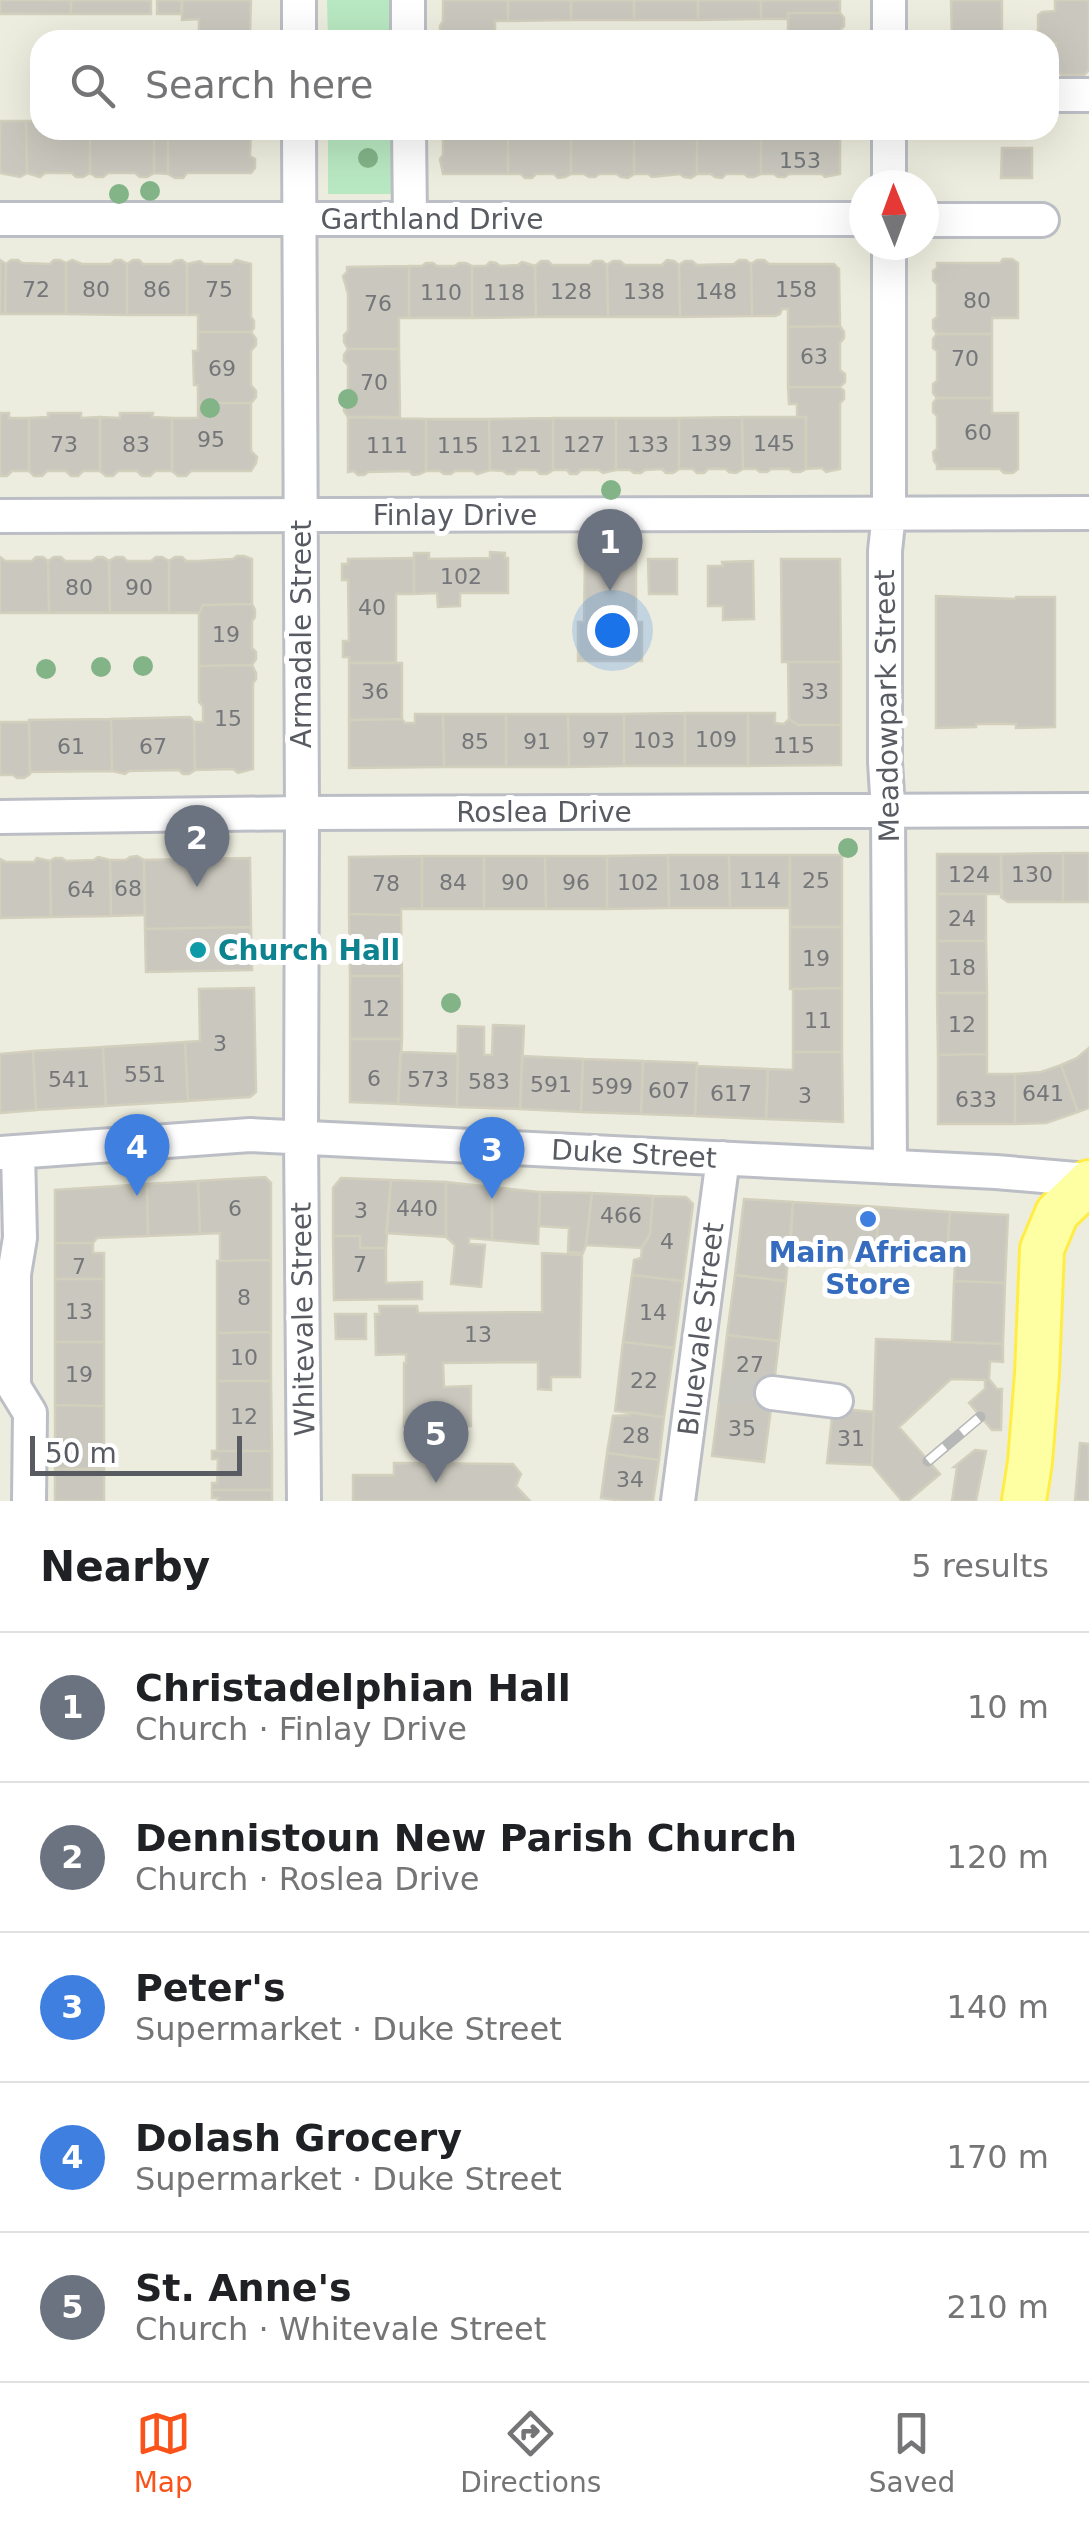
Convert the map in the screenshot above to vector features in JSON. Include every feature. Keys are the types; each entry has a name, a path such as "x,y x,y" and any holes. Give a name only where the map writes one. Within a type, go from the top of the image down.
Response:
{"main road":[{"path":"1024,1501 1037,1374 1042,1249 1057,1213 1089,1181"}],"street":[{"path":"299,0 299,30"},
{"path":"408,0 408,30"},
{"path":"889,0 889,30"},
{"path":"1059,95 1089,95"},
{"name":"Armadale Street","path":"299,140 301,1137"},
{"path":"409,140 410,219"},
{"path":"889,140 889,170"},
{"name":"Garthland Drive","path":"0,218 849,219"},
{"path":"939,220 1042,220"},
{"name":"Meadowpark Street","path":"889,260 885,704 890,1167"},
{"name":"Finlay Drive","path":"0,516 1089,512"},
{"name":"Roslea Drive","path":"0,817 302,812 1089,810"},
{"name":"Duke Street","path":"9,1152 250,1135 890,1167 1089,1181"},
{"name":"Whitevale Street","path":"301,1137 304,1501"},
{"path":"9,1152 20,1238 14,1274 14,1387 30,1413 30,1501"},
{"name":"Bluevale Street","path":"678,1501 708,1385 723,1158"},
{"path":"772,1393 836,1401"}],"green space":[{"path":"327,0 391,0 391,30 328,30"},
{"path":"328,140 392,140 392,194 328,194"}],"building":[{"path":"0,0 71,0 71,14 0,14"},
{"path":"71,0 151,0 151,14 71,14"},
{"path":"157,0 182,0 181,14 157,14"},
{"path":"182,0 251,0 250,30 199,30 199,19 182,20"},
{"path":"443,0 508,0 508,21 495,21 495,30 440,30"},
{"path":"508,0 571,0 571,20 508,21"},
{"path":"571,0 634,0 634,20 571,20"},
{"path":"634,0 698,0 698,20 634,20"},
{"path":"698,0 761,0 761,19 698,20"},
{"path":"761,0 840,0 840,13 788,13 788,19 761,19"},
{"path":"951,0 1002,0 1002,30 952,30"},
{"path":"1055,0 1089,0 1089,70 1084,75 1059,72 1059,30 1038,30 1038,15 1055,11"},
{"path":"788,13 840,13 844,18 840,30 788,30"},
{"path":"0,121 26,121 27,173 20,177 0,173"},
{"path":"26,121 30,121 30,140 90,140 90,173 83,177 72,173 45,173 40,177 27,173"},
{"path":"90,140 154,140 154,173 147,177 108,173 96,177 90,173"},
{"path":"154,140 168,140 168,174 154,173"},
{"path":"168,140 251,140 250,156 255,159 251,173 187,173 183,178 168,174"},
{"path":"443,140 508,140 508,174 443,174"},
{"path":"508,140 571,140 571,174 558,178 554,174 536,174 525,178 508,174"},
{"path":"571,140 634,140 634,174 628,178 617,174 571,174"},
{"path":"634,140 697,140 697,174 691,178 680,174 634,174"},
{"path":"697,140 761,140 761,174 726,174 722,178 697,174"},
{"path":"761,140 840,140 840,174 761,174"},
{"path":"1002,148 1032,148 1032,178 1001,178"},
{"path":"1003,259 1018,263 1018,318 992,318 992,334 937,334 933,328 937,284 933,271 937,263 1000,263"},
{"path":"0,260 6,264 5,314 0,314"},
{"path":"11,260 66,263 66,314 5,314 6,264"},
{"path":"72,260 111,264 121,260 127,264 127,315 66,314 66,263"},
{"path":"133,260 171,264 182,260 187,264 187,315 127,315 127,264"},
{"path":"236,260 251,264 254,328 251,332 198,332 198,315 187,315 187,264 232,264"},
{"path":"667,260 679,265 680,317 608,317 607,265 620,261 625,265 662,265"},
{"path":"739,260 751,264 752,316 680,317 679,265 685,261 697,265 734,264"},
{"path":"757,260 769,264 834,264 839,269 840,326 788,327 788,309 775,316 752,316 751,264"},
{"path":"541,261 552,265 590,265 602,261 607,265 608,317 536,317 535,266"},
{"path":"490,262 500,266 522,262 535,266 536,317 472,318 472,266 486,266"},
{"path":"409,266 472,266 472,318 409,318"},
{"path":"409,266 409,318 399,318 399,349 348,349 344,335 348,331 348,294 343,276 347,267"},
{"path":"840,326 844,338 840,343 840,370 845,374 845,382 840,387 788,387 788,327"},
{"path":"198,332 251,332 256,339 251,351 251,385 256,397 251,403 198,403 193,351 198,351"},
{"path":"937,334 992,334 992,398 937,398 933,393 937,351 933,339"},
{"path":"348,349 399,349 400,417 348,417 344,411 348,365 344,355"},
{"path":"788,387 840,387 844,391 840,403 840,469 806,469 806,417 797,417 797,404 789,404"},
{"path":"937,398 992,398 992,413 1018,413 1018,469 1004,473 1000,469 937,469 933,452 937,449 937,416 933,403"},
{"path":"198,403 251,403 251,451 257,457 251,471 191,471 178,476 172,471 172,418 198,418"},
{"path":"0,413 9,413 9,418 29,418 29,471 0,476"},
{"path":"48,413 100,417 100,471 71,476 66,471 47,471 34,476 29,471 29,418 48,417"},
{"path":"120,413 153,413 152,417 172,418 172,471 142,476 137,471 118,471 106,476 100,471 100,417 120,418"},
{"path":"348,417 426,419 426,471 413,475 409,471 364,475 348,472"},
{"path":"742,417 806,417 806,469 743,469"},
{"path":"742,417 743,469 736,473 708,469 697,473 693,469 679,469 679,418"},
{"path":"553,418 616,418 616,470 581,470 570,474 567,470 553,470"},
{"path":"553,418 553,470 547,474 518,470 507,474 490,470 489,419"},
{"path":"616,418 679,418 679,469 673,473 662,469 641,473 616,470"},
{"path":"426,419 489,419 490,470 477,474 426,471"},
{"path":"490,552 505,553 508,558 508,593 460,593 460,606 438,607 437,593 414,594 414,553 429,553 429,559 490,558"},
{"path":"237,556 252,559 252,604 203,605 199,613 169,613 169,561 175,557 198,561"},
{"path":"606,556 636,560 636,622 642,622 642,661 578,661 578,622 584,622 585,560 602,560"},
{"path":"0,557 5,561 32,561 43,557 48,561 49,613 0,613"},
{"path":"54,557 92,561 103,557 109,561 110,613 49,613 48,561"},
{"path":"116,557 151,561 162,557 169,561 169,613 110,613 109,561"},
{"path":"414,558 414,594 396,594 396,663 349,663 349,657 343,657 343,641 349,641 348,580 342,580 342,564 348,564 348,559"},
{"path":"648,559 677,559 677,594 649,594"},
{"path":"781,559 840,559 841,662 782,662"},
{"path":"753,561 754,619 723,620 723,606 708,606 708,566"},
{"path":"936,596 1055,597 1055,727 976,724 936,728"},
{"path":"252,604 252,648 256,659 252,665 199,666 199,613 203,605"},
{"path":"788,662 841,662 841,725 798,725 789,719"},
{"path":"349,663 402,663 402,719 349,720"},
{"path":"252,665 256,673 253,769 238,773 233,769 195,770 194,722 203,722 199,666"},
{"path":"685,713 685,766 624,766 624,714"},
{"path":"685,713 748,713 748,766 685,766"},
{"path":"748,713 775,713 775,723 784,724 789,719 798,725 841,725 841,765 748,766"},
{"path":"415,714 443,714 444,767 349,768 349,720 402,719 415,723"},
{"path":"443,714 506,714 506,767 444,767"},
{"path":"506,714 568,714 569,767 506,767"},
{"path":"568,714 624,714 624,766 569,767"},
{"path":"190,717 194,722 195,770 189,774 179,770 125,774 112,771 111,719"},
{"path":"111,719 112,771 30,772 29,720"},
{"path":"0,722 29,722 30,774 24,778 0,775"},
{"path":"1063,853 1063,902 1008,902 1001,897 1001,854"},
{"path":"1063,853 1089,853 1089,902 1063,902"},
{"path":"937,854 1001,854 1002,894 937,894"},
{"path":"668,855 669,908 607,909 607,856"},
{"path":"668,855 729,855 730,908 669,908"},
{"path":"729,855 790,855 789,908 730,908"},
{"path":"790,855 842,855 842,927 790,927"},
{"path":"137,856 144,860 145,915 111,916 110,860"},
{"path":"422,856 422,909 401,909 401,915 349,914 349,857"},
{"path":"422,856 484,856 484,909 422,909"},
{"path":"484,856 545,856 546,909 484,909"},
{"path":"545,856 607,856 607,909 546,909"},
{"path":"98,857 110,860 111,916 51,917 50,861"},
{"path":"37,858 50,861 51,917 0,918 0,859 34,862"},
{"path":"250,858 251,927 145,929 144,860"},
{"path":"937,894 986,894 986,941 937,941"},
{"path":"349,914 401,915 402,976 350,976"},
{"name":"Church Hall","path":"251,927 252,970 146,972 145,929"},
{"path":"790,927 842,927 842,988 790,989"},
{"path":"937,941 986,941 987,993 937,993"},
{"path":"350,976 402,976 402,1039 350,1039"},
{"path":"254,988 256,1092 250,1097 188,1101 185,1042 200,1041 199,989"},
{"path":"842,988 842,1052 793,1052 793,989"},
{"path":"937,993 987,993 987,1054 938,1055"},
{"path":"493,1025 524,1026 520,1109 457,1107 458,1026 484,1027 484,1055 492,1055"},
{"path":"350,1039 402,1039 398,1104 350,1102"},
{"path":"185,1042 188,1101 106,1106 103,1047"},
{"path":"103,1047 106,1106 36,1110 33,1051"},
{"path":"1089,1048 1089,1108 1078,1112 1061,1065"},
{"path":"33,1051 36,1110 0,1113 0,1054"},
{"path":"402,1052 458,1054 457,1107 398,1104"},
{"path":"793,1052 842,1052 843,1122 766,1119 768,1069 793,1070"},
{"path":"987,1054 987,1074 1015,1074 1015,1124 938,1124 938,1055"},
{"path":"522,1056 583,1059 581,1112 520,1109"},
{"path":"583,1059 643,1061 641,1114 581,1112"},
{"path":"643,1061 697,1063 695,1116 641,1114"},
{"path":"1061,1065 1078,1112 1046,1123 1015,1124 1015,1074 1041,1072"},
{"path":"697,1066 768,1069 766,1119 695,1116"},
{"path":"265,1177 271,1183 271,1260 220,1261 220,1233 200,1234 198,1181"},
{"path":"341,1178 391,1180 386,1248 360,1248 360,1236 333,1236 333,1188"},
{"path":"391,1180 446,1182 446,1237 386,1233"},
{"path":"198,1181 200,1234 148,1236 147,1184"},
{"path":"446,1182 492,1187 492,1240 469,1238 469,1244 485,1245 481,1287 451,1284 455,1245 446,1237"},
{"path":"147,1184 148,1236 55,1243 55,1190"},
{"path":"492,1187 540,1192 538,1244 492,1240"},
{"path":"540,1192 592,1193 583,1253 568,1252 569,1228 539,1226"},
{"path":"592,1193 653,1196 650,1234 642,1248 586,1245"},
{"path":"653,1196 686,1197 693,1204 683,1281 632,1275 634,1260 641,1258 650,1234"},
{"path":"744,1199 793,1202 786,1281 735,1275"},
{"path":"793,1202 879,1207 875,1261 790,1256"},
{"path":"879,1207 950,1212 946,1265 875,1261"},
{"path":"950,1212 1008,1215 1005,1283 954,1281 955,1265 946,1265"},
{"path":"333,1236 360,1236 360,1248 386,1248 386,1283 422,1282 422,1299 334,1300"},
{"path":"55,1243 93,1243 93,1253 104,1253 104,1279 55,1279"},
{"path":"542,1253 582,1255 580,1377 551,1377 551,1390 538,1389 538,1362 443,1363 444,1387 471,1386 471,1426 404,1427 406,1354 376,1355 375,1314 380,1314 379,1306 417,1306 418,1313 542,1312"},
{"path":"271,1260 271,1332 217,1333 217,1261"},
{"path":"632,1275 683,1281 674,1348 623,1342"},
{"path":"735,1275 786,1281 779,1341 727,1335"},
{"path":"55,1279 104,1279 104,1342 55,1342"},
{"path":"954,1281 1005,1283 1003,1344 952,1342"},
{"path":"335,1314 366,1314 366,1339 336,1339"},
{"path":"271,1332 271,1381 217,1381 217,1333"},
{"path":"727,1335 779,1341 772,1401 720,1394"},
{"path":"876,1339 1003,1344 1003,1362 990,1361 989,1379 997,1389 1002,1389 1001,1430 992,1430 969,1403 985,1389 985,1380 951,1379 899,1427 940,1474 908,1501 902,1501 872,1465"},
{"path":"55,1342 104,1342 104,1406 55,1405"},
{"path":"623,1342 674,1348 664,1417 615,1411"},
{"path":"217,1381 271,1381 272,1451 217,1451"},
{"path":"720,1394 772,1401 764,1462 712,1456"},
{"path":"55,1405 104,1406 104,1469 55,1469"},
{"path":"833,1408 874,1412 872,1465 827,1463"},
{"path":"630,1412 664,1417 659,1460 607,1453 613,1416"},
{"path":"1080,1443 1089,1444 1089,1501 1075,1501"},
{"path":"975,1450 986,1451 976,1501 952,1501 954,1467"},
{"path":"212,1451 272,1451 272,1490 212,1490 212,1483 217,1483 218,1459 212,1459"},
{"path":"607,1453 659,1460 653,1501 601,1498"},
{"path":"394,1463 513,1464 521,1474 516,1486 530,1501 353,1501 353,1475 394,1475"},
{"path":"55,1469 104,1469 104,1501 55,1501"},
{"path":"212,1490 272,1490 272,1501 218,1501 212,1498"}],"tunnel":[{"path":"721,1386 772,1393"}],"railway":[{"path":"928,1461 980,1417"}],"place":[{"name":"Christadelphian Hall","path":"610,591"},
{"name":"Dennistoun New Parish Church","path":"197,887"},
{"name":"Church Hall","path":"198,950"},
{"name":"Dolash Grocery","path":"137,1196"},
{"name":"Peter's","path":"492,1199"},
{"name":"Main African Store","path":"868,1219"},
{"name":"St. Anne's","path":"436,1483"}]}
